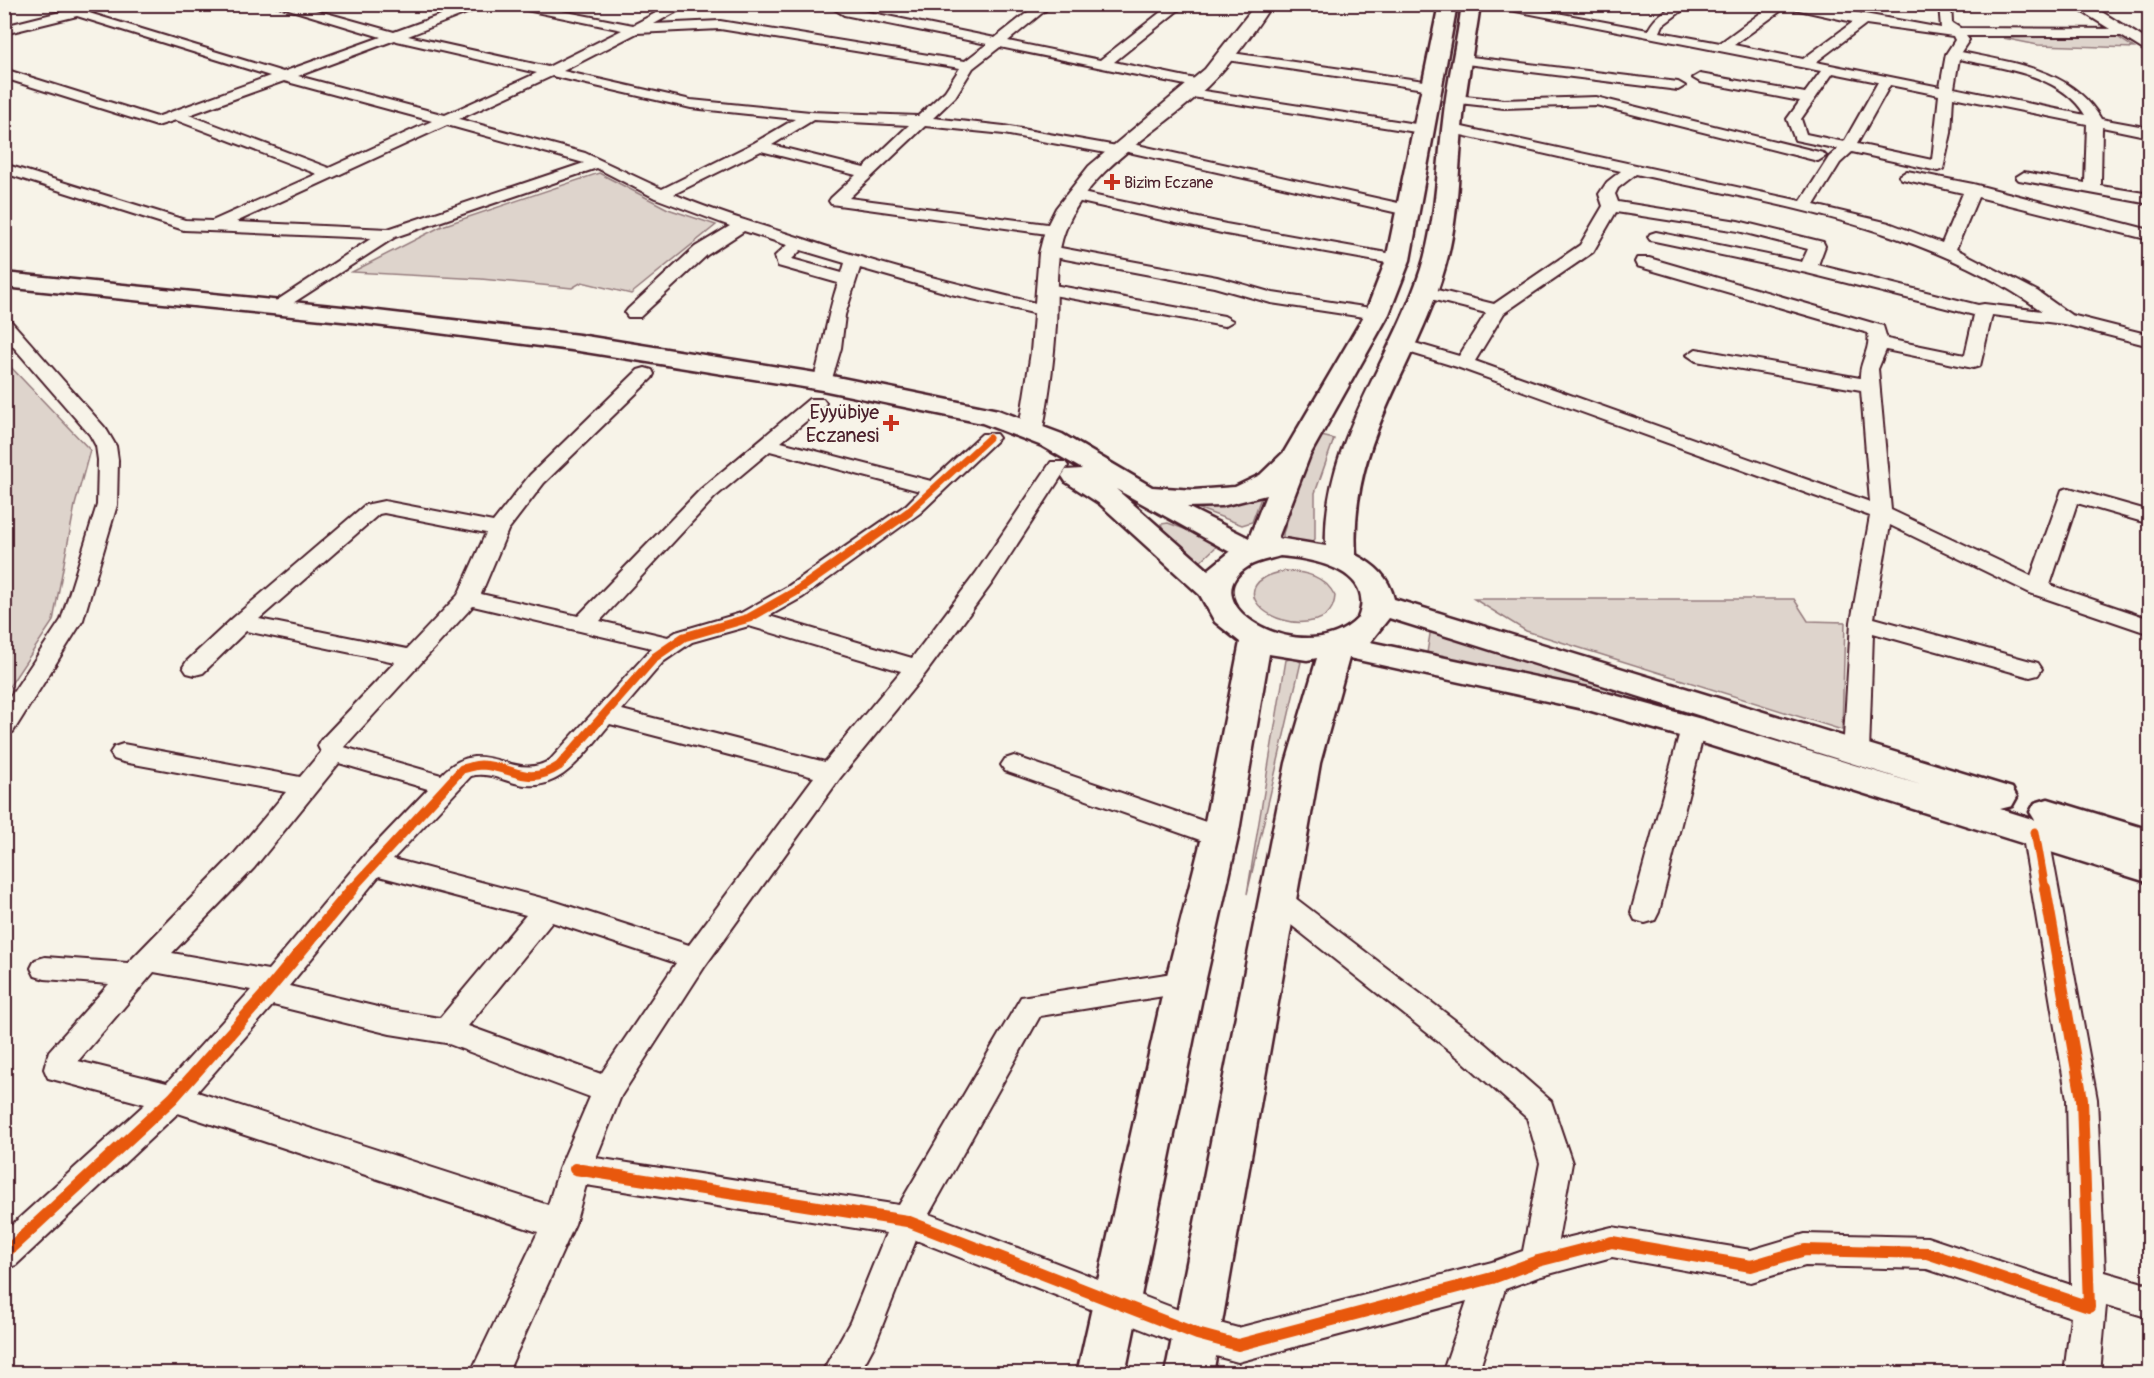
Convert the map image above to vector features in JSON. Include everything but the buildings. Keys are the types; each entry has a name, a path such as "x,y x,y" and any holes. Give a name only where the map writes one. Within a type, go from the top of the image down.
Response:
{"main road":[{"path":"1256,551 1296,454 1377,314 1398,260 1448,4"},
{"path":"1341,558 1338,533 1344,488 1358,439 1425,292 1436,258 1455,99 1471,4"},
{"path":"4,280 279,307 579,343 819,393 989,438 1027,451 1058,466 1110,498 1215,592"},
{"path":"4,296 465,343 645,374 819,393 989,416 1031,429 1089,459 1147,494 1256,551"},
{"path":"1147,494 1180,499 1240,494 1260,488 1276,476 1296,454"},
{"path":"1189,1374 1303,763 1337,645 1367,628 1373,621 1378,604 1372,583 1354,565 1341,558 1300,548 1256,551 1226,568 1218,579 1215,592 1221,613 1230,623 1256,639 1296,648 1337,645 1588,699 1693,728 2150,869"},
{"path":"1378,604 2150,844"},
{"path":"1101,1374 1185,983 1220,837 1256,639"}],"street":[{"path":"4,30 73,8 108,4"},
{"path":"278,4 397,37 691,104 810,116 922,121 1004,130 1120,149 1407,210"},
{"path":"4,73 157,122 483,4"},
{"path":"503,4 636,29 720,25 968,65"},
{"path":"214,226 550,72 684,4"},
{"path":"832,4 844,11 1102,64 1195,88 1422,129"},
{"path":"1047,4 968,65 950,94 837,201 1054,230"},
{"path":"1102,64 1180,4"},
{"path":"1031,429 1042,367 1050,251 1054,230 1084,180 1195,88 1225,56 1264,4"},
{"path":"1652,34 1658,23 1685,4"},
{"path":"1700,78 1728,48 1782,4"},
{"path":"1790,4 1863,20 1941,32 2122,32"},
{"path":"1829,69 1794,118 1800,137 1847,149 1938,166 1944,133 1946,91 1953,54 1962,40 1957,32 1946,25 1945,4"},
{"path":"2077,4 2150,49"},
{"path":"1489,5 1728,48 2150,133"},
{"path":"73,8 86,16 283,76 598,163 661,195 743,225 854,261 944,287 1046,311"},
{"path":"1805,64 1863,20"},
{"path":"1953,54 2055,81 2088,107 2095,122 2092,188"},
{"path":"1225,56 1431,86"},
{"path":"1463,60 1673,102 1834,160 1973,189 2069,217 2150,235"},
{"path":"1673,102 1683,76 1807,98"},
{"path":"1805,207 1834,160 1847,149 1886,80"},
{"path":"1455,99 1504,104 1596,101 1673,102"},
{"path":"176,115 329,173"},
{"path":"661,195 759,146 810,116"},
{"path":"1453,129 1883,226 1947,251 2031,295 2065,319"},
{"path":"759,146 867,173"},
{"path":"279,307 389,234 598,163"},
{"path":"4,168 184,225 389,234"},
{"path":"1611,206 1606,194 1612,185 1633,169"},
{"path":"2024,177 2150,199"},
{"path":"1947,251 1973,189"},
{"path":"1073,196 1226,229 1398,260"},
{"path":"1611,206 1738,226 1817,246 1808,268"},
{"path":"1464,363 1497,310 1587,248 1611,206"},
{"path":"634,313 701,251 743,225"},
{"path":"1656,237 1808,268 1983,312"},
{"path":"799,243 783,256 784,262 848,280"},
{"path":"1050,251 1217,282 1271,298 1377,314"},
{"path":"585,623 708,493 819,393 832,348 836,315 854,261"},
{"path":"1643,262 1877,330 1880,343 1869,369 1881,513 1862,622 1856,753"},
{"path":"1048,289 1224,321"},
{"path":"1425,292 1497,310"},
{"path":"1880,343 1973,362 1984,309 2065,319 2150,341"},
{"path":"4,324 99,433 106,446 108,460 107,505 72,620 4,726"},
{"path":"1401,344 1464,363 1881,513 2038,588 2150,627"},
{"path":"1696,355 1871,386"},
{"path":"447,786 334,753 330,746 468,598 498,529 537,479 645,374"},
{"path":"4,1254 173,1098 271,987 373,864 462,769 480,765 530,778 548,775 559,766 655,657 670,645 684,637 749,618 795,592 937,489 989,438"},
{"path":"765,444 937,489"},
{"path":"488,1374 559,1224 575,1169 608,1090 695,958 831,772 917,668 984,578 1058,466"},
{"path":"2038,588 2069,494 2150,518"},
{"path":"195,668 241,623 372,509 384,507 498,529"},
{"path":"468,598 585,623 670,645"},
{"path":"749,618 917,668"},
{"path":"1862,622 2030,669"},
{"path":"241,623 412,658"},
{"path":"605,714 831,772"},
{"path":"1645,912 1693,728"},
{"path":"123,753 306,787"},
{"path":"334,753 244,861 142,968 60,1060 59,1069 173,1098 559,1224"},
{"path":"1014,765 1220,837"},
{"path":"2035,832 2082,1099 2089,1295 2082,1374"},
{"path":"373,864 546,910 695,958"},
{"path":"1276,898 1475,1053 1540,1111 1556,1163 1538,1261"},
{"path":"447,1031 546,910"},
{"path":"45,968 142,968 271,987 390,1022 447,1031 608,1090"},
{"path":"839,1374 863,1332 907,1221 1030,1005 1185,983"},
{"path":"575,1169 907,1221 1116,1304 1197,1334 1238,1345 1492,1278 1538,1261 1612,1242 1751,1266 1805,1250 1927,1252 2089,1295 2150,1302"},
{"path":"1460,1374 1492,1278"}],"shaded area":[{"path":"2116,36 2134,48 2038,45 2003,38"},
{"path":"599,173 668,209 716,225 631,294 582,282 572,288 481,279 352,272 442,226"},
{"path":"5,361 90,450 75,505 53,621 5,693"},
{"path":"1317,435 1334,439 1315,493 1315,539 1312,543 1283,538 1283,533"},
{"path":"1262,495 1252,522 1242,525 1192,506"},
{"path":"1168,523 1218,545 1200,562 1163,529 1161,524"},
{"path":"1286,571 1314,576 1331,589 1335,596 1328,614 1317,620 1299,622 1282,620 1268,614 1258,605 1254,595 1256,585 1266,577"},
{"path":"1474,599 1794,599 1808,621 1845,622 1842,730 1526,631"},
{"path":"1431,628 1543,667 1610,685 1615,694 1427,653"},
{"path":"1293,658 1301,662 1247,894 1286,660"}],"cycle path":[{"path":"4,1254 173,1098 267,992 373,864 462,769 481,765 521,776 530,777 548,773 559,766 655,657 684,637 749,618 795,592 913,509 989,438"},
{"path":"575,1169 907,1221 1197,1334 1238,1345 1492,1278 1538,1261 1612,1242 1751,1266 1805,1250 1927,1253 2089,1307 2082,1099 2035,832"}],"place":[{"name":"Bizim Eczane","path":"1112,182"},
{"name":"Eyyübiye Eczanesi","path":"891,423"}]}
